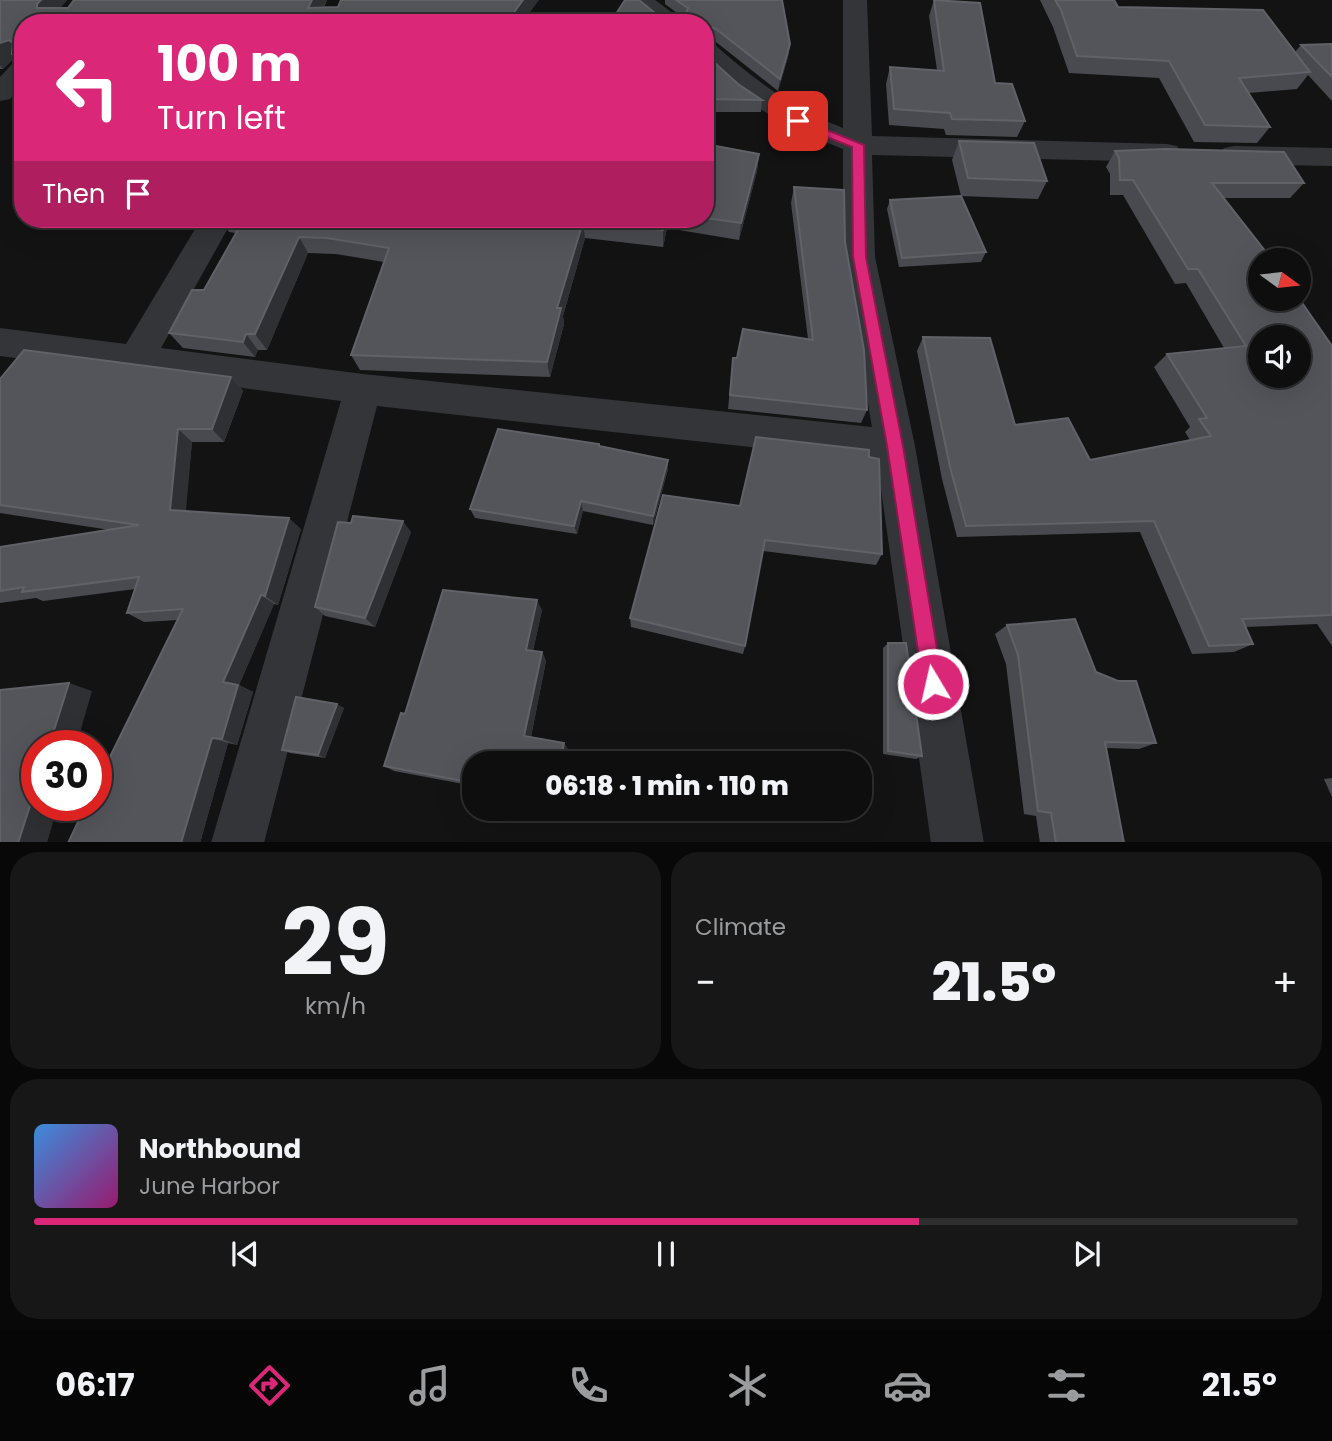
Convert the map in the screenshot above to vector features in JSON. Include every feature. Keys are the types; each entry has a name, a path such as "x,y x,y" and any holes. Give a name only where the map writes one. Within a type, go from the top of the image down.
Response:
{"street":[{"path":"639,0 660,14"},
{"path":"855,0 859,257 895,446 958,842"},
{"path":"714,57 749,89 798,121 858,145 1332,158"},
{"path":"0,93 14,78"},
{"path":"135,361 212,228"},
{"path":"0,342 363,389 895,446"},
{"path":"237,842 363,389"}],"building":[{"path":"0,0 41,0 37,8 68,8 74,0 312,0 308,8 338,7 341,0 523,0 513,14 14,14 14,54 13,43 9,40 0,43"},
{"path":"625,0 639,0 655,13 686,13 688,8 676,0 782,0 790,44 780,79 714,28 714,14 616,14"},
{"path":"934,0 980,3 995,83 1012,84 1025,121 952,119 950,113 894,109 890,67 944,71"},
{"path":"1055,0 1114,0 1118,7 1263,10 1310,72 1239,78 1270,127 1205,125 1169,61 1077,56"},
{"path":"1332,44 1332,77 1301,45"},
{"path":"714,62 738,84 762,100 714,99"},
{"path":"959,141 1034,143 1047,181 968,178"},
{"path":"714,146 759,154 741,223 714,219"},
{"path":"1166,149 1284,152 1304,183 1212,183 1263,248 1248,248 1248,312 1308,312 1332,346 1332,615 1242,619 1253,644 1209,646 1154,521 966,526 950,467 923,337 990,338 1015,425 1068,418 1090,460 1211,436 1199,419 1207,418 1167,354 1246,346 1198,269 1188,269 1133,180 1120,180 1119,158 1115,151"},
{"path":"794,187 844,190 845,242 864,350 867,410 730,395 733,358 737,358 743,329 813,340"},
{"path":"961,196 986,252 902,258 890,200"},
{"path":"239,228 581,228 557,308 561,308 547,362 351,355 389,248 327,238 299,237 255,334 246,334 243,342 169,333 192,290 204,290"},
{"path":"24,350 231,377 212,429 178,429 170,510 289,518 265,596 261,595 223,682 238,685 222,739 212,738 181,842 68,842 78,821 112,821 112,753 183,609 127,613 139,577 22,592 24,587 0,591 0,547 139,525 0,505 0,379"},
{"path":"498,429 599,444 668,460 653,516 581,501 574,526 470,509"},
{"path":"756,437 869,450 869,457 879,459 882,554 765,540 745,646 630,618 663,495 740,506"},
{"path":"353,516 403,521 365,618 315,607 338,522 351,523"},
{"path":"443,590 537,600 526,650 542,652 524,736 564,743 562,751 462,751 462,781 384,766 401,713 405,714"},
{"path":"1075,619 1096,672 1118,681 1136,681 1156,743 1105,742 1124,842 1056,842 1051,813 1038,811 1018,655 1007,625"},
{"path":"888,643 906,643 922,756 888,751"},
{"path":"69,683 54,730 21,730 21,821 25,821 18,842 0,842 0,690"},
{"path":"296,697 337,704 318,755 282,750"}],"route":[{"path":"798,121 858,145 859,257 895,446 933,684"}]}
